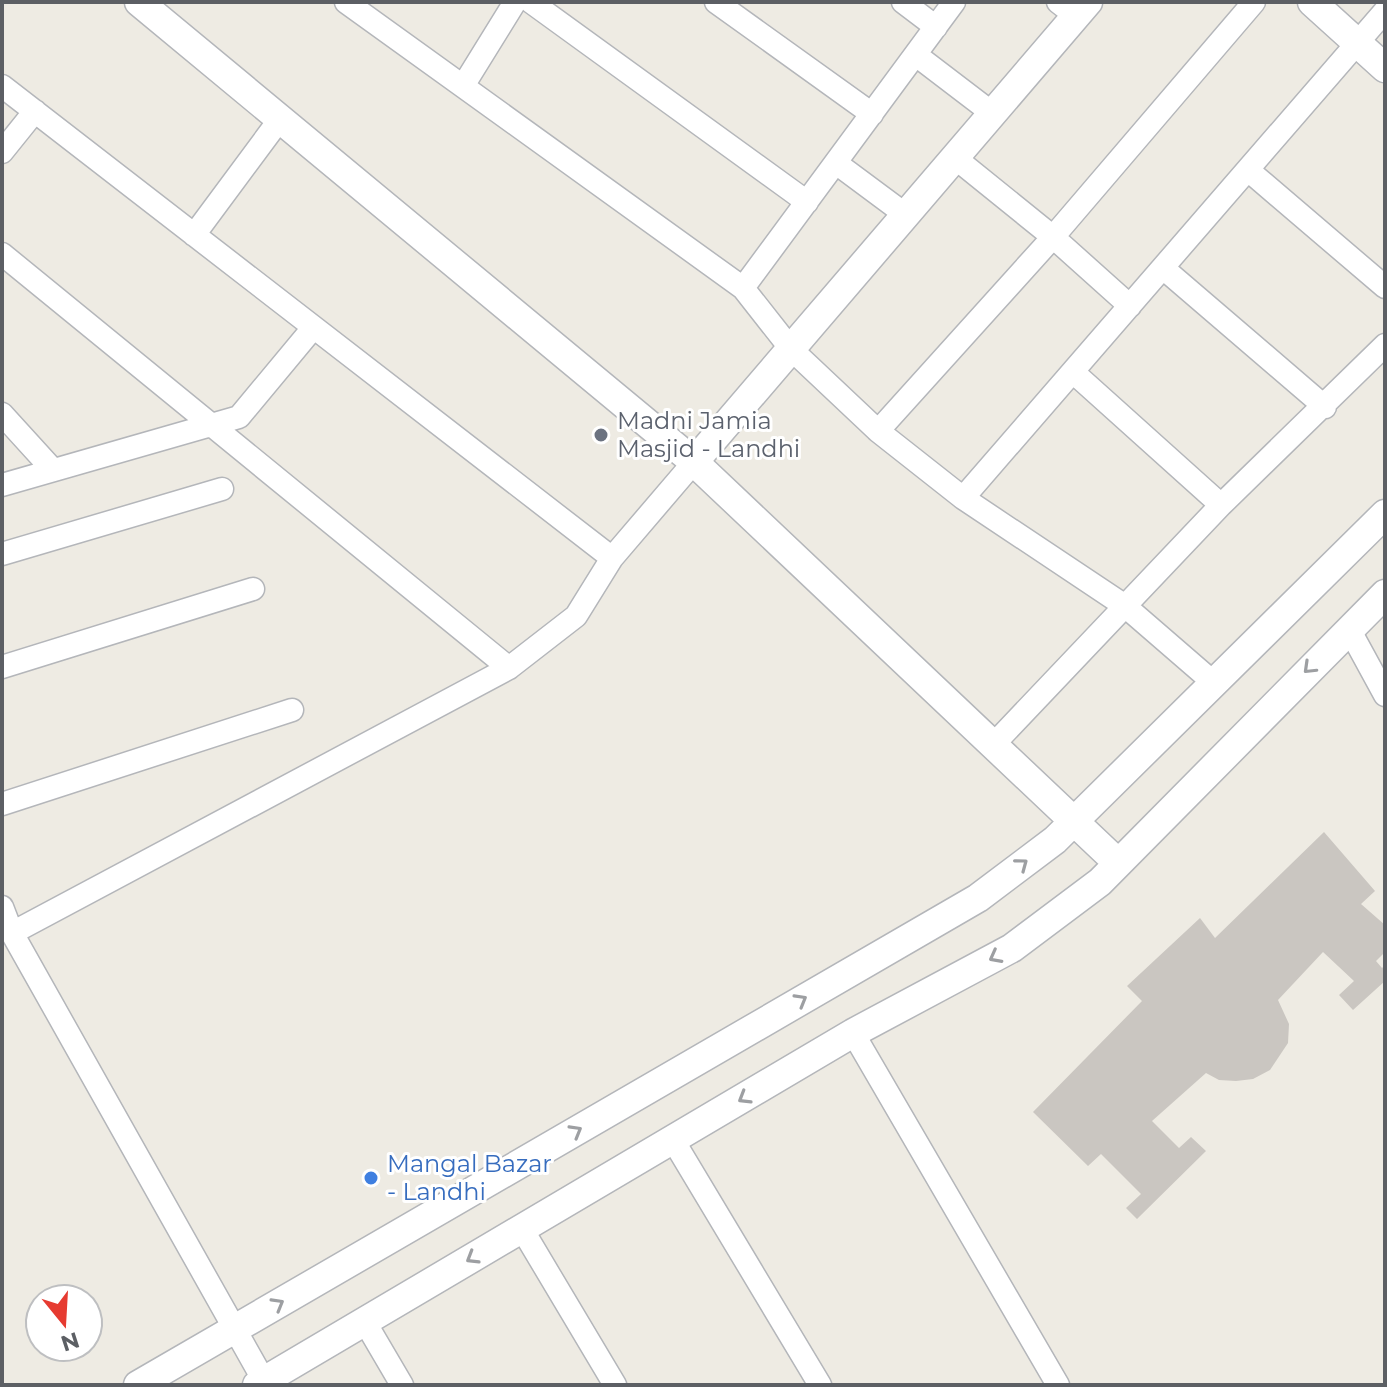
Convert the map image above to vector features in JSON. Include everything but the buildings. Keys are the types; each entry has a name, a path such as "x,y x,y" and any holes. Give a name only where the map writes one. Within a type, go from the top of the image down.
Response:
{"street":[{"path":"139,2 694,462 1118,863"},
{"path":"346,2 743,288 791,349 878,431 963,498 1125,606 1214,683"},
{"path":"463,86 515,2"},
{"path":"531,2 807,202"},
{"path":"716,2 872,114"},
{"path":"903,2 936,27"},
{"path":"743,288 954,2"},
{"path":"878,431 1053,237 1254,2"},
{"path":"1312,2 1385,68"},
{"path":"12,933 509,668 576,616 612,558 992,113 1074,7"},
{"path":"963,498 1385,11"},
{"path":"916,55 992,113"},
{"path":"2,86 612,558"},
{"path":"2,152 35,111"},
{"path":"194,235 280,119"},
{"path":"954,157 1053,237 1130,306"},
{"path":"836,163 906,215"},
{"path":"1248,170 1385,287"},
{"path":"2,254 509,668"},
{"path":"1163,268 1325,407"},
{"path":"2,485 239,417 313,328"},
{"path":"993,745 1221,505 1325,407 1385,345"},
{"path":"1073,372 1221,505"},
{"path":"2,414 53,470"},
{"path":"2,554 222,489"},
{"path":"138,1385 978,898 1055,840 1385,514"},
{"path":"2,667 253,589"},
{"path":"2,907 12,933 260,1383 853,1033 1012,948 1100,882 1385,594"},
{"path":"1349,629 1385,695"},
{"path":"2,804 292,710"},
{"path":"853,1033 1058,1385"},
{"path":"673,1140 820,1385"},
{"path":"522,1229 615,1385"},
{"path":"365,1322 402,1385"}],"place":[{"name":"Madni Jamia Masjid - Landhi","path":"601,435"},
{"name":"Mangal Bazar - Landhi","path":"371,1178"}]}
